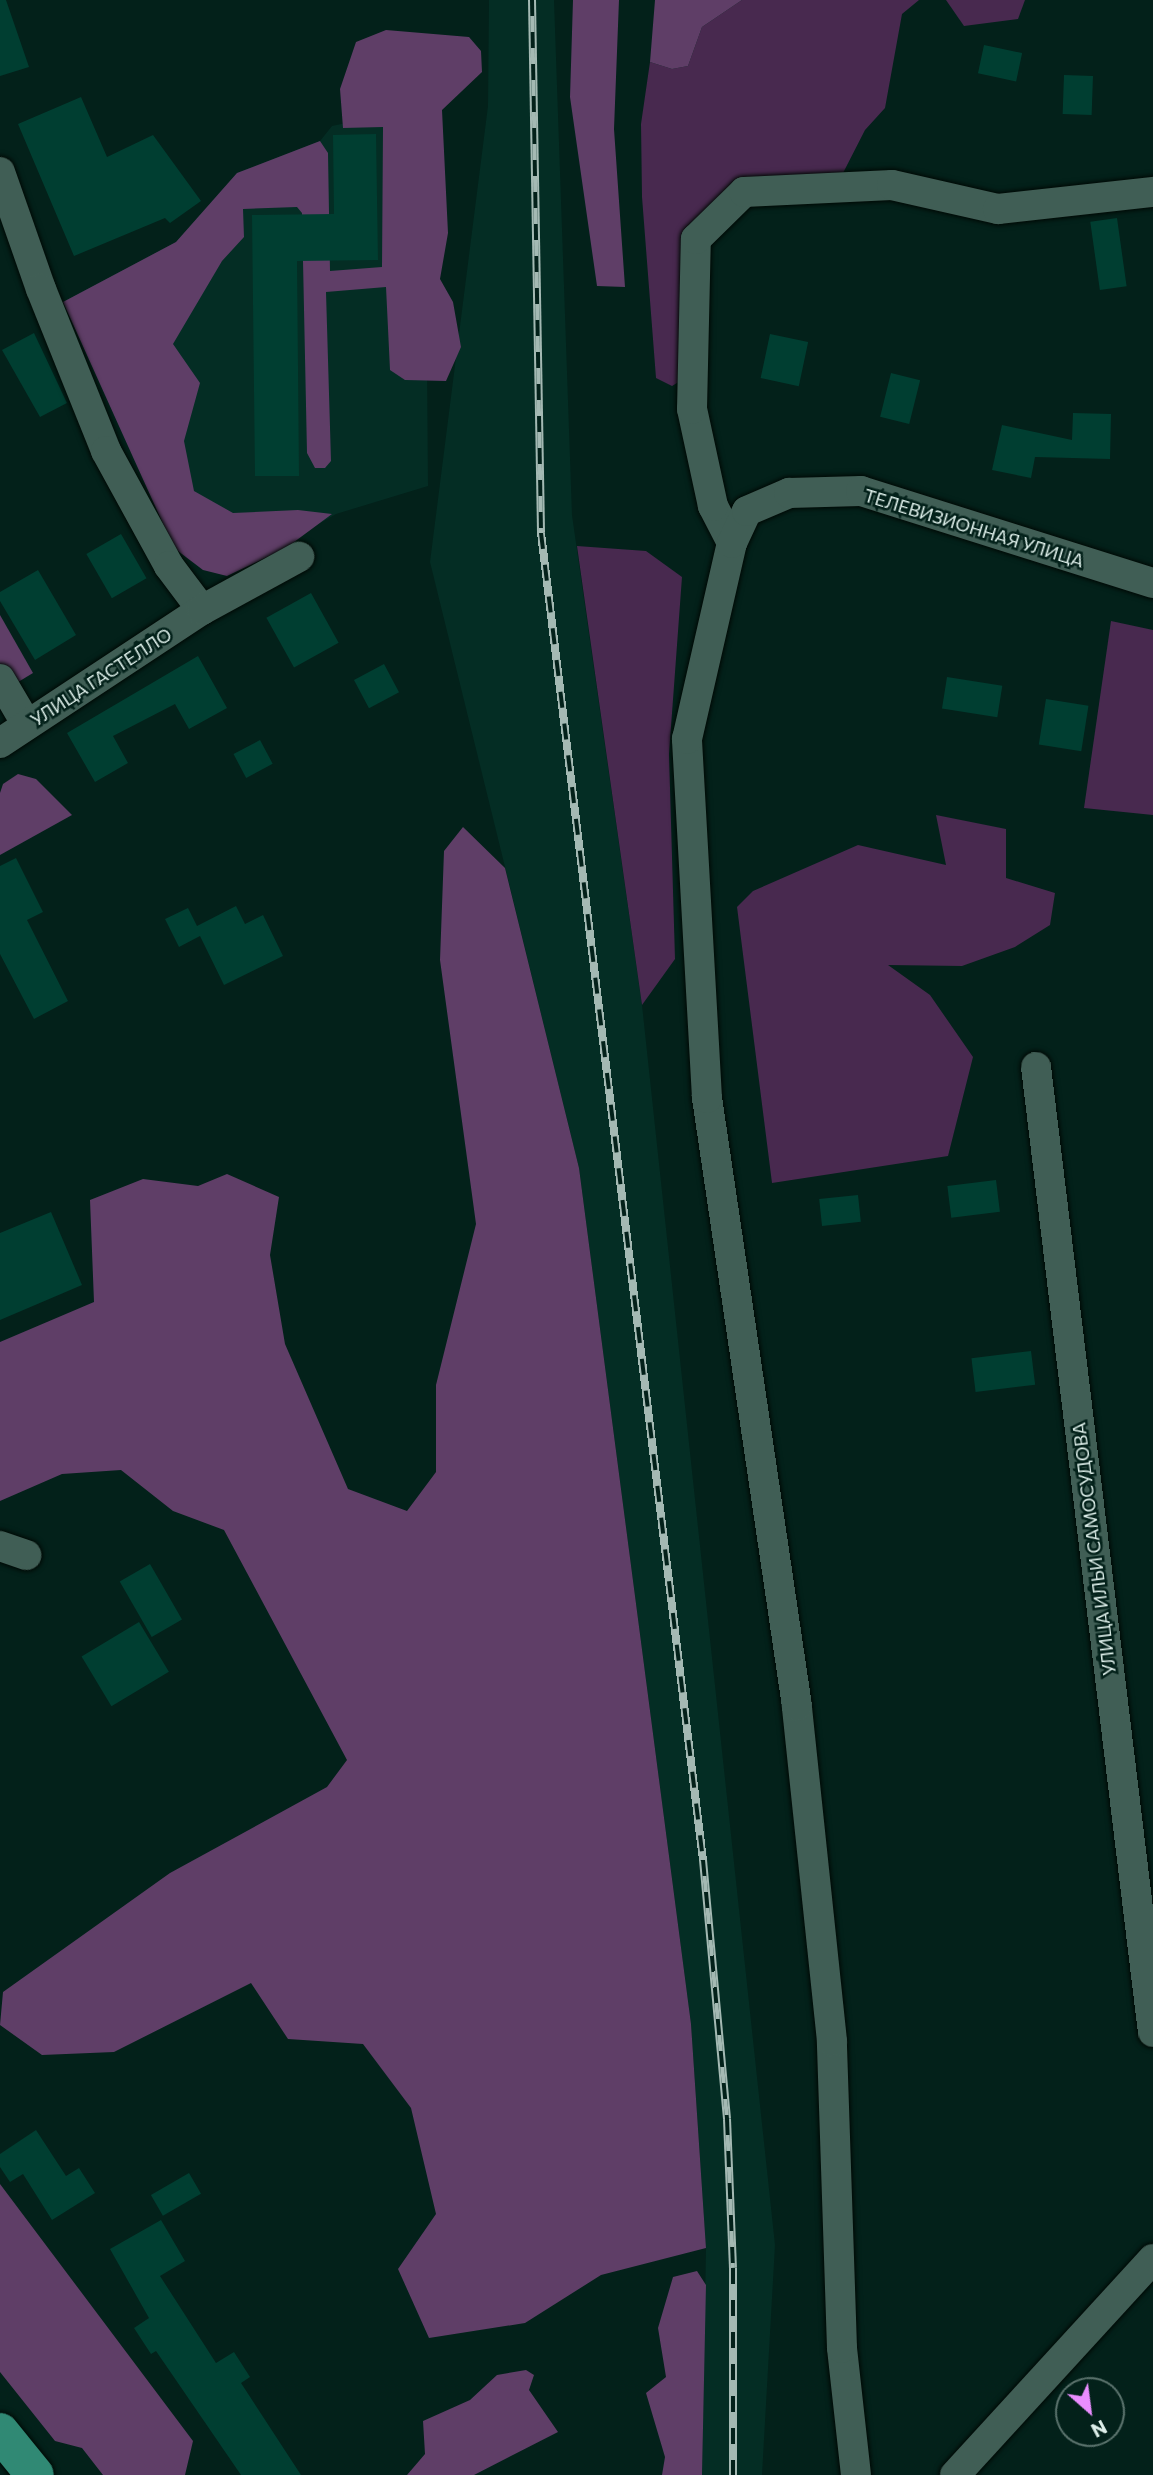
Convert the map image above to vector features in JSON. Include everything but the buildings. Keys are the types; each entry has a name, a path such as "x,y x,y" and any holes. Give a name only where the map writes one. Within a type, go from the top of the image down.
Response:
{"main road":[{"path":"0,2432 35,2475"}],"street":[{"path":"0,172 41,289 106,451 169,566 202,610"},
{"path":"732,543 713,506 692,409 696,239 744,192 892,185 998,209 1153,192"},
{"name":"ТЕЛЕВИЗИОННАЯ УЛИЦА","path":"856,2475 842,2348 832,2042 797,1706 708,1098 687,739 732,543 747,511 789,493 862,491 1153,583"},
{"name":"УЛИЦА ГАСТЕЛЛО","path":"0,743 202,610 299,557"},
{"path":"0,679 27,725"},
{"name":"УЛИЦА ИЛЬИ САМОСУДОВА","path":"1035,1067 1153,2032"},
{"path":"955,2475 1153,2259"}],"shaded area":[{"path":"489,0 554,0 572,515 642,1005 775,2245 762,2475 702,2475 706,2248 691,2024 579,1168 430,562 488,106"},
{"path":"573,0 619,0 614,129 625,287 597,286 570,97"},
{"path":"655,0 742,0 702,27 688,66 672,69 650,62"},
{"path":"742,0 919,0 902,14 885,108 865,130 842,175 731,186 692,234 687,377 672,386 656,378 642,197 641,124 650,62 672,69 688,66 702,27"},
{"path":"946,0 1025,0 1018,19 964,26"},
{"path":"386,30 469,37 481,51 482,72 442,110 448,233 440,279 453,302 461,347 446,381 405,380 390,370 386,287 326,292 331,461 325,468 315,468 307,453 302,213 297,207 243,209 244,237 222,261 173,344 200,383 184,441 194,491 233,513 298,510 332,514 286,548 227,576 203,570 174,548 63,302 176,242 237,173 320,141 328,153 330,271 382,267 383,127 343,128 340,89 356,42"},
{"path":"425,106 428,486 336,514 227,576 197,566 142,469 63,302 176,242 237,173 320,141 332,126"},
{"path":"577,546 646,551 682,577 669,754 675,959 642,1005"},
{"path":"0,615 33,673 0,693"},
{"path":"1111,621 1153,630 1153,815 1084,808"},
{"path":"18,774 36,779 72,815 0,855 0,793 3,784"},
{"path":"936,815 1006,829 1006,878 1055,893 1050,925 1015,947 962,966 888,965 930,995 973,1057 948,1156 772,1183 737,907 753,891 858,845 946,865"},
{"path":"463,827 505,868 579,1168 691,2024 706,2248 601,2275 525,2323 429,2338 398,2269 436,2214 411,2108 363,2044 288,2039 251,1983 114,2052 42,2055 0,2025 3,1992 170,1873 327,1787 347,1760 224,1530 173,1511 121,1470 62,1474 0,1501 0,1342 94,1302 90,1200 143,1179 198,1186 227,1174 279,1197 270,1255 285,1344 348,1489 407,1511 436,1472 436,1385 476,1224 440,960 444,851"},
{"path":"0,2184 193,2441 185,2475 103,2475 82,2448 55,2441 0,2372"},
{"path":"697,2271 706,2285 702,2475 662,2475 665,2457 646,2393 666,2377 658,2328 673,2277"},
{"path":"526,2370 534,2375 529,2390 558,2432 474,2475 407,2475 425,2454 423,2421 470,2400 497,2375"}],"railway":[{"path":"532,0 541,533 703,1860 727,2119 733,2268 733,2475"}]}
